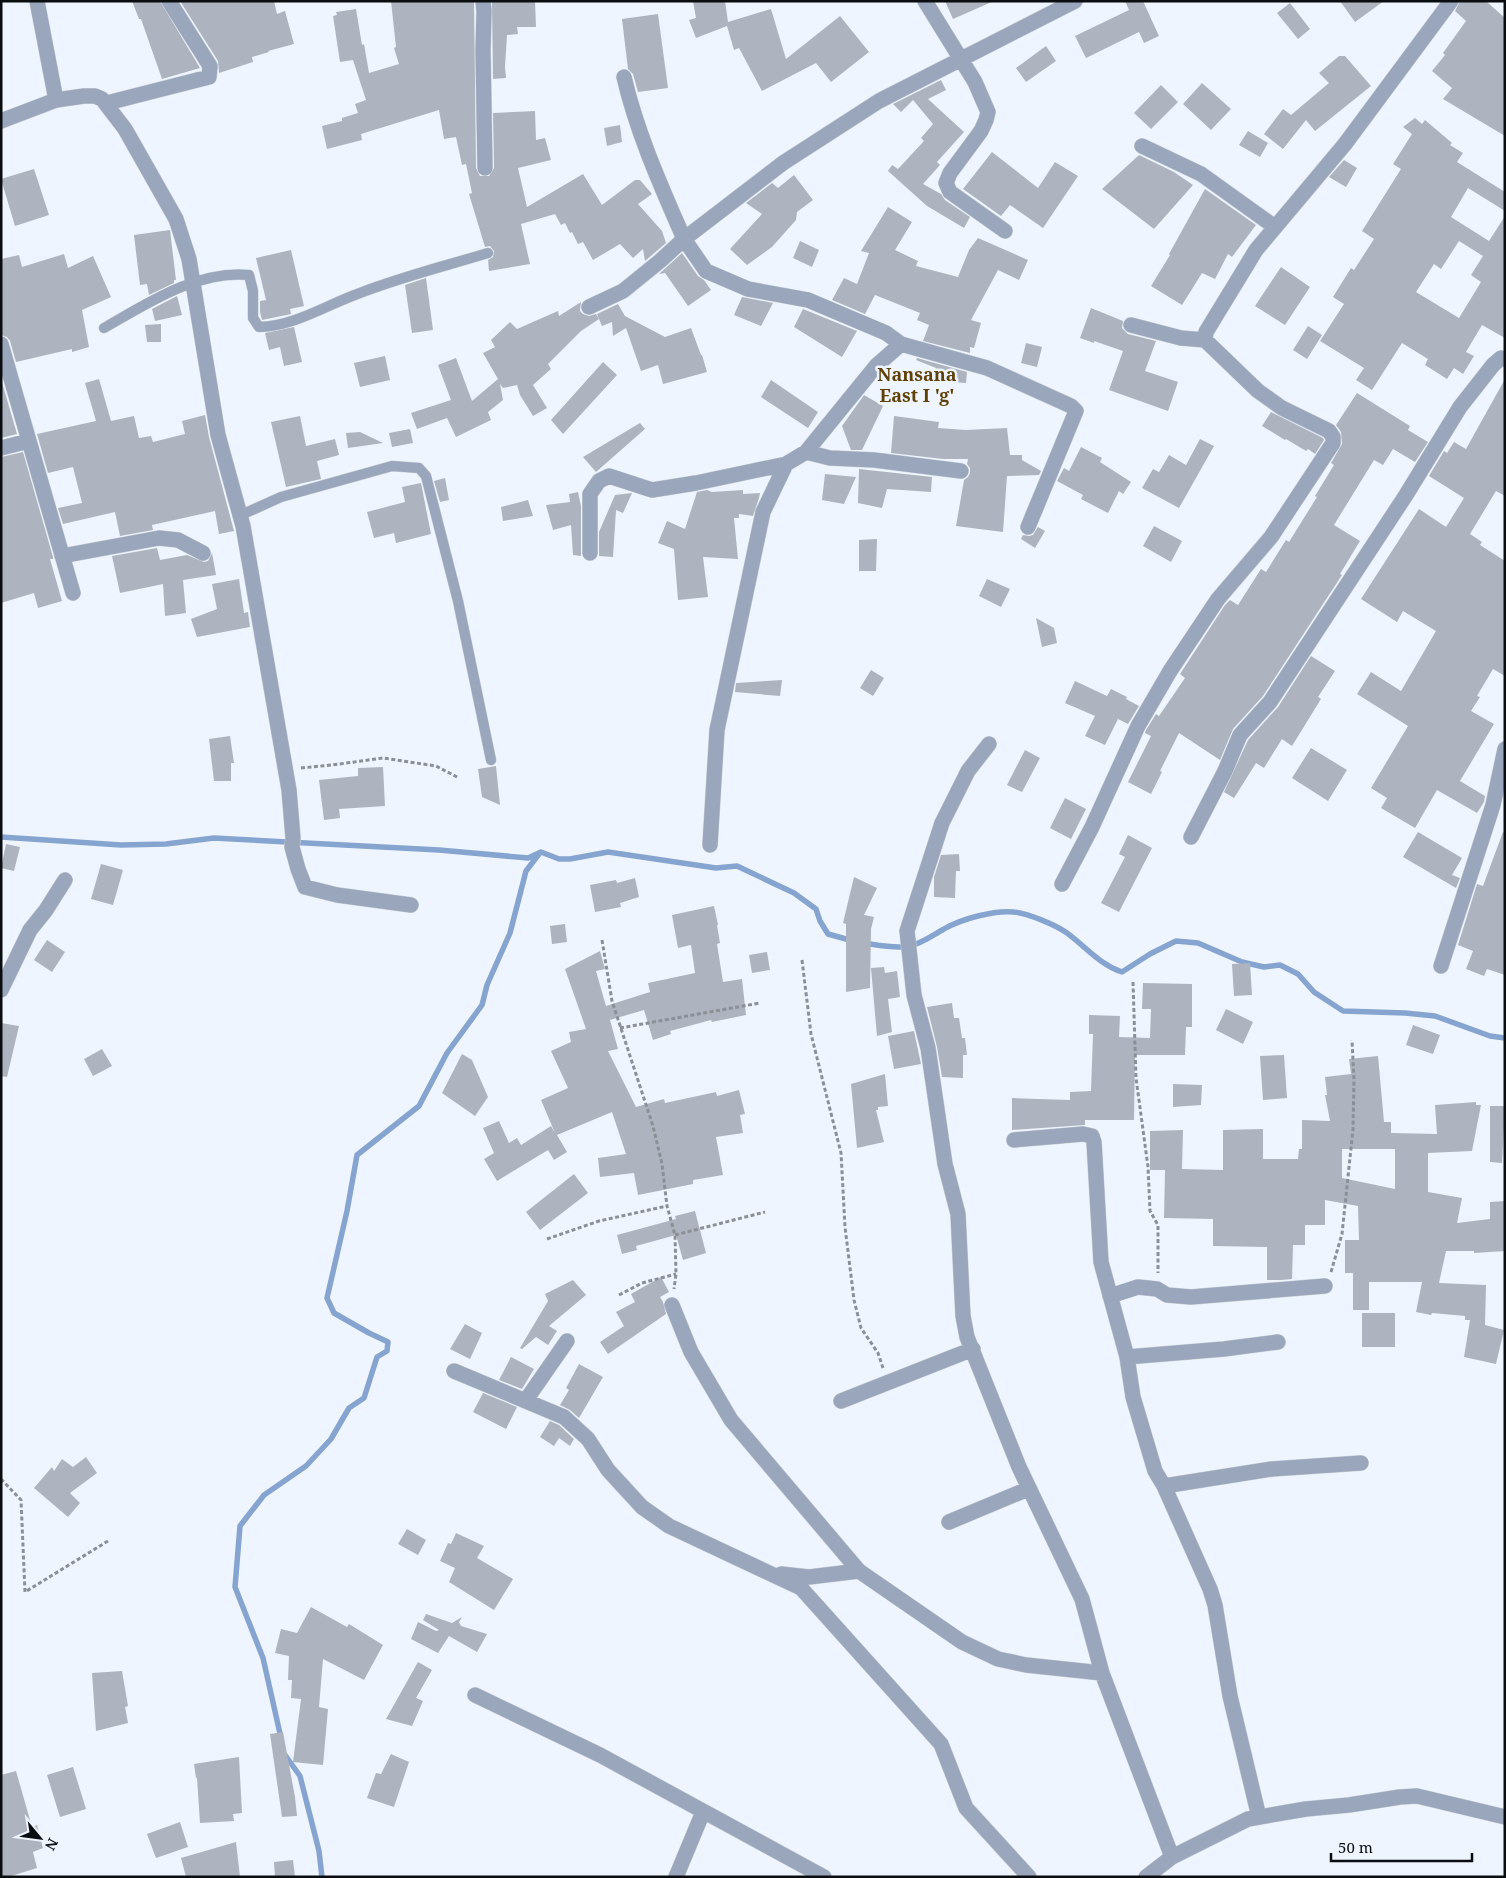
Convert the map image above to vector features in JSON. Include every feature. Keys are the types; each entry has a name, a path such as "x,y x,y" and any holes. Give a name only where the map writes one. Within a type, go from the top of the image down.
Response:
{"street":[{"path":"36,1 56,100"},
{"path":"107,103 210,77 210,66 169,1"},
{"path":"483,1 485,168"},
{"path":"925,1 975,82 988,112 981,131 950,173 946,183 950,192 1005,231"},
{"path":"589,307 623,291 684,239 783,163 879,101 1075,1"},
{"path":"1205,340 1206,332 1256,250 1345,144 1451,1"},
{"path":"624,77 632,111 684,239 706,270 748,289 808,300 886,333 901,344 987,368 1071,406 1076,411 1028,527"},
{"path":"1,121 56,100 84,96 95,96 102,99 126,129 176,219 189,259 218,435 241,515 285,769 292,842 298,869 305,887 337,895 411,904"},
{"path":"1142,146 1201,174 1275,227"},
{"path":"1062,884 1092,827 1138,726 1170,671 1218,599 1271,537 1333,443 1333,437 1329,431 1282,408 1266,396 1205,340 1181,338 1131,325"},
{"path":"1,344 73,593"},
{"path":"590,553 590,494 599,481 609,476 652,490 696,483 786,464 806,452 876,366 901,344"},
{"path":"1191,838 1225,771 1240,735 1270,702 1406,495 1460,407 1493,365 1501,358 1505,359"},
{"path":"1,448 29,441"},
{"path":"806,452 830,458 874,460 962,471"},
{"path":"710,845 717,730 763,512 786,464"},
{"path":"62,556 159,538 178,540 203,553"},
{"path":"988,744 968,771 942,824 907,932 914,994 928,1048 945,1164 958,1214 963,1316 967,1337 1028,1489 1082,1599 1102,1673 1172,1857"},
{"path":"1441,966 1493,805 1505,749"},
{"path":"1,990 30,930 46,910 65,880"},
{"path":"1014,1140 1083,1134 1092,1136 1094,1142 1101,1262 1126,1357 1133,1396 1155,1471 1164,1486 1215,1604 1230,1696 1259,1817"},
{"path":"1110,1296 1138,1287 1157,1289 1168,1295 1191,1297 1325,1286"},
{"path":"672,1305 690,1352 731,1420 859,1570 962,1642 998,1659 1026,1665 1102,1673"},
{"path":"526,1400 567,1341"},
{"path":"1126,1357 1224,1349 1278,1342"},
{"path":"842,1401 973,1349"},
{"path":"454,1371 564,1417 588,1439 608,1470 642,1507 669,1526 801,1588 941,1744 966,1808 1029,1877"},
{"path":"1164,1486 1272,1469 1361,1463"},
{"path":"949,1522 1028,1489"},
{"path":"770,1573 808,1576 859,1570"},
{"path":"475,1695 600,1756 824,1877"},
{"path":"1146,1877 1172,1857 1248,1819 1306,1808 1349,1805 1417,1796 1505,1817"},
{"path":"676,1877 703,1812"}],"lane":[{"path":"104,328 154,300 192,282 234,274 249,275 253,291 253,318 259,327 273,326 305,316 360,292 488,253"},
{"path":"241,515 281,497 392,466 419,468 426,476 458,601 491,760"}],"path":[{"path":"285,769 383,758 436,766 459,778"},
{"path":"602,940 612,1001 653,1126 662,1164 667,1206 675,1235 676,1274 672,1305"},
{"path":"802,960 811,1034 842,1153 845,1227 854,1300 861,1328 878,1353 887,1383"},
{"path":"1132,982 1136,1078 1148,1167 1150,1210 1158,1225 1157,1289"},
{"path":"620,1028 760,1004"},
{"path":"1325,1286 1342,1234 1353,1129 1354,1080 1352,1040"},
{"path":"547,1239 600,1221 667,1206"},
{"path":"675,1235 764,1212"},
{"path":"619,1294 642,1283 676,1274"},
{"path":"1,1479 21,1500 25,1592 108,1541"}],"building":[{"path":"132,1 160,1 200,68 162,79 141,19 139,19"},
{"path":"180,1 274,1 277,14 285,11 294,44 252,57 253,62 219,73 218,61"},
{"path":"391,1 474,1 476,168 480,176 489,176 494,168 493,113 535,111 536,140 545,138 551,160 518,168 527,207 583,174 602,205 635,180 640,180 652,194 638,204 662,231 666,243 645,261 643,249 633,258 620,244 593,260 583,242 578,244 572,232 570,233 565,223 561,225 555,214 521,224 530,264 489,271 488,260 493,257 494,251 490,246 485,247 469,194 472,193 466,164 462,165 456,137 444,139 439,110 361,134 362,140 327,149 322,126 342,121 342,118 358,113 355,104 366,100 353,60 340,62 333,16 337,15 336,12 356,9 369,73 399,64 394,48 396,47"},
{"path":"492,1 535,1 536,27 517,27 518,34 507,35 506,78 493,79"},
{"path":"693,1 725,1 728,22 771,9 786,59 840,16 869,52 831,82 816,63 762,91 739,48 734,50 727,26 696,38 689,20 696,18"},
{"path":"945,1 994,1 953,19"},
{"path":"1125,1 1143,1 1159,36 1144,43 1139,32 1086,58 1075,36 1129,10"},
{"path":"1340,1 1384,1 1355,22"},
{"path":"1460,1 1486,1 1505,18 1505,136 1443,99 1452,88 1432,71 1445,55 1443,53 1466,21 1455,11"},
{"path":"1290,3 1310,29 1298,39 1277,13"},
{"path":"658,14 668,88 638,92 633,74 628,69 622,19"},
{"path":"1046,46 1056,61 1026,82 1016,68"},
{"path":"1339,56 1345,56 1371,86 1315,131 1306,120 1283,149 1264,134 1283,109 1291,115 1329,83 1319,73"},
{"path":"941,80 946,90 928,99 964,132 937,162 940,165 923,184 941,194 945,200 970,217 964,228 927,206 888,171 892,165 898,169 924,141 921,138 933,124 913,100 901,112 893,104"},
{"path":"1202,83 1231,109 1211,130 1183,104"},
{"path":"1161,85 1178,102 1151,129 1134,113"},
{"path":"1415,118 1422,124 1425,120 1452,143 1450,145 1463,153 1457,162 1505,192 1505,211 1468,188 1451,217 1489,241 1505,216 1505,338 1482,325 1466,352 1474,356 1463,374 1454,368 1447,379 1425,365 1428,359 1402,343 1372,390 1356,380 1364,368 1320,341 1344,304 1333,297 1351,268 1354,270 1374,239 1362,231 1401,169 1393,164 1412,134 1403,127","holes":["1459,241 1483,256 1471,275 1481,282 1459,318 1416,292 1434,264 1441,269"]},
{"path":"620,125 622,142 607,146 604,128"},
{"path":"1248,131 1268,143 1260,157 1239,145"},
{"path":"992,152 1038,188 1055,162 1078,176 1043,228 1010,205 1001,216 963,189"},
{"path":"1139,155 1174,172 1193,185 1154,229 1102,189"},
{"path":"1344,160 1357,168 1346,187 1329,177"},
{"path":"34,169 49,215 15,226 1,179"},
{"path":"794,175 813,200 797,212 796,220 772,247 747,265 730,249 762,214 746,203 772,183 778,188"},
{"path":"1205,189 1256,225 1232,257 1228,254 1215,279 1202,273 1182,305 1151,286 1170,255"},
{"path":"888,207 912,222 895,250 918,261 916,266 958,277 969,250 978,238 1028,260 1019,280 998,270 971,320 981,323 974,348 970,347 970,353 923,341 929,325 917,320 920,313 875,295 865,314 832,300 844,278 857,284 869,253 861,251"},
{"path":"170,230 176,280 174,280 174,283 149,295 147,284 140,285 134,235"},
{"path":"800,241 819,250 812,267 793,258"},
{"path":"291,250 304,306 290,309 291,314 262,320 260,301 266,300 256,258"},
{"path":"682,253 698,276 704,280 711,290 688,306 665,273 659,274"},
{"path":"64,254 68,268 93,256 111,297 82,310 89,347 16,362 10,341 7,337 1,335 1,259 19,255 22,267"},
{"path":"1281,267 1310,287 1285,325 1255,306"},
{"path":"426,278 433,330 412,333 405,285"},
{"path":"177,296 182,315 155,321 152,309"},
{"path":"742,297 773,303 761,326 734,315"},
{"path":"581,302 580,311 583,314 589,316 596,314 599,319 581,331 548,364 551,369 533,385 547,408 533,416 520,395 517,385 503,388 500,384 503,400 488,412 491,420 456,437 447,418 417,429 411,413 451,400 438,365 456,358 472,401 498,379 483,353 495,347 491,340 510,322 517,329 558,311 559,316"},
{"path":"618,304 625,316 665,337 691,328 707,372 663,384 658,365 641,371 626,328 613,336 612,322 602,326 597,314"},
{"path":"1091,308 1123,321 1122,328 1128,334 1156,341 1145,371 1178,382 1168,411 1109,390 1123,351 1080,338"},
{"path":"803,309 857,331 842,357 794,327"},
{"path":"161,324 161,342 147,342 145,325"},
{"path":"1308,326 1322,335 1307,359 1293,350"},
{"path":"294,327 302,362 284,366 280,347 269,350 265,333"},
{"path":"1026,343 1042,347 1037,367 1021,363"},
{"path":"385,356 390,380 360,387 354,363"},
{"path":"917,358 967,372 966,383 953,382 934,375 936,368 916,360"},
{"path":"603,362 617,375 563,434 551,420"},
{"path":"1,379 17,434 1,438"},
{"path":"99,379 111,421 134,416 139,438 151,436 153,442 185,434 182,421 205,415 234,531 219,534 215,511 152,525 153,530 120,536 115,512 63,524 58,508 82,503 73,467 48,473 37,434 96,421 85,383"},
{"path":"1505,379 1505,496 1496,491 1470,534 1482,542 1480,545 1505,561 1505,676 1493,669 1477,696 1480,697 1471,711 1494,724 1460,781 1485,796 1484,802 1477,813 1437,790 1415,828 1381,808 1387,798 1371,788 1408,726 1357,694 1371,672 1401,691 1436,631 1403,611 1397,622 1361,599 1419,509 1446,527 1464,498 1429,476 1444,451 1447,453 1454,442 1466,449"},
{"path":"771,380 818,412 808,428 761,397"},
{"path":"1357,393 1410,426 1408,430 1428,442 1415,462 1393,449 1383,465 1374,460 1334,525 1360,541 1340,574 1342,575 1263,696 1233,729 1220,760 1179,733 1151,794 1128,782 1151,736 1145,733 1146,730 1156,714 1159,716 1185,678 1180,674 1225,605 1230,600 1238,605 1261,569 1266,572 1286,540 1289,542 1317,497 1315,496 1334,465 1331,463 1342,444 1341,432 1336,425"},
{"path":"864,395 883,406 862,450 851,450 842,426"},
{"path":"1271,412 1323,438 1324,440 1315,454 1308,449 1306,451 1285,440 1262,426"},
{"path":"300,416 306,446 335,439 339,455 317,461 321,479 286,487 271,422"},
{"path":"894,416 939,422 938,428 966,430 1007,428 1010,455 1022,455 1022,460 1041,471 1039,475 1007,476 1003,532 956,526 964,480 970,473 970,468 967,464 968,459 943,459 891,453"},
{"path":"640,423 645,429 596,472 583,457"},
{"path":"410,429 413,443 392,447 389,433"},
{"path":"360,432 383,443 348,448 346,433"},
{"path":"1200,439 1214,446 1179,508 1142,488 1153,469 1159,472 1169,455 1186,465"},
{"path":"1081,447 1102,458 1100,462 1131,482 1123,494 1119,491 1108,513 1081,499 1083,495 1057,481 1064,468 1069,471"},
{"path":"23,452 53,557 53,559 50,559 62,601 38,608 34,593 1,603 1,457"},
{"path":"859,469 932,477 931,492 887,489 882,508 858,503"},
{"path":"825,474 856,477 844,504 822,500"},
{"path":"445,478 449,500 440,502 434,481"},
{"path":"421,483 431,534 396,543 394,533 374,538 367,512 405,502 402,487"},
{"path":"707,490 712,492 743,490 743,494 760,493 753,516 739,514 739,518 734,518 738,559 703,557 708,597 678,600 674,549 658,543 667,521 685,529 697,492"},
{"path":"578,492 581,506 581,556 573,555 571,525 553,530 546,505 570,502 569,494"},
{"path":"632,493 623,513 616,510 613,557 599,556 599,532 615,495"},
{"path":"528,500 533,516 503,521 501,507"},
{"path":"1154,526 1182,541 1171,562 1143,546"},
{"path":"1038,527 1045,531 1035,548 1021,539 1023,535 1033,535"},
{"path":"877,539 876,571 859,571 859,540"},
{"path":"157,548 160,560 187,555 204,562 208,561 212,553 216,575 183,580 186,613 165,616 163,584 120,593 112,556"},
{"path":"239,579 244,613 248,612 250,627 197,637 191,619 217,609 212,584"},
{"path":"987,579 1010,589 1001,607 979,596"},
{"path":"1036,618 1054,628 1057,643 1042,647"},
{"path":"1311,656 1335,671 1318,697 1321,699 1292,746 1282,739 1264,768 1256,763 1234,798 1224,792 1248,740 1278,707"},
{"path":"871,670 884,678 873,696 860,688"},
{"path":"782,680 780,696 735,692 736,683"},
{"path":"1075,681 1107,696 1111,689 1139,706 1128,724 1118,719 1105,745 1085,736 1095,716 1065,703"},
{"path":"230,736 234,763 231,763 231,781 214,781 209,739"},
{"path":"1311,748 1347,770 1328,801 1292,778"},
{"path":"1025,750 1040,758 1022,792 1007,785"},
{"path":"496,766 500,805 482,797 478,769"},
{"path":"383,767 385,806 339,809 340,818 324,820 319,780 358,776 358,768"},
{"path":"1065,798 1086,809 1071,839 1050,828"},
{"path":"1418,832 1462,858 1452,875 1460,878 1456,888 1403,857"},
{"path":"1503,832 1505,833 1505,975 1487,969 1484,976 1466,969 1473,951 1458,945 1477,884 1483,886"},
{"path":"1128,835 1152,848 1119,912 1101,903 1125,857 1119,854"},
{"path":"6,844 20,847 14,871 1,868"},
{"path":"959,854 960,871 956,871 955,898 934,897 934,877 941,855"},
{"path":"101,864 123,870 113,905 91,899"},
{"path":"854,877 877,888 864,915 874,917 871,929 870,988 846,992 846,924 843,923"},
{"path":"635,878 639,897 620,903 621,907 595,912 590,885 616,880 617,883"},
{"path":"714,906 718,925 720,943 717,944 723,982 742,979 746,1015 712,1022 711,1020 670,1031 671,1034 653,1040 644,1010 610,1020 618,1049 608,1051 636,1107 664,1099 665,1103 716,1092 717,1096 739,1090 745,1114 740,1115 743,1133 716,1137 723,1175 693,1180 693,1184 638,1195 634,1173 600,1177 598,1158 626,1154 612,1112 557,1135 567,1152 554,1160 548,1150 497,1181 484,1159 494,1153 483,1128 499,1121 509,1143 517,1138 521,1145 551,1126 555,1133 541,1100 568,1088 551,1051 571,1042 569,1032 586,1029 565,969 600,951 605,969 596,971 606,1006 650,992 648,983 695,973 691,945 678,948 672,915"},
{"path":"565,924 567,942 552,944 550,926"},
{"path":"47,940 65,952 52,972 34,960"},
{"path":"767,952 770,970 752,973 749,955"},
{"path":"1250,963 1252,995 1234,996 1232,964"},
{"path":"884,967 885,973 897,971 900,997 888,999 892,1032 877,1036 871,968"},
{"path":"1143,983 1192,984 1192,1027 1186,1027 1185,1055 1135,1055 1134,1120 1085,1120 1085,1125 1012,1130 1012,1098 1070,1100 1070,1092 1091,1091 1093,1034 1089,1034 1089,1015 1120,1016 1119,1037 1150,1038 1151,1009 1142,1009"},
{"path":"952,1003 954,1018 959,1018 962,1038 965,1038 967,1055 963,1055 963,1078 942,1077 927,1007"},
{"path":"1226,1009 1253,1022 1243,1044 1216,1030"},
{"path":"1,1023 19,1026 7,1077 1,1076"},
{"path":"1413,1025 1440,1035 1433,1054 1406,1045"},
{"path":"914,1031 921,1064 894,1069 888,1036"},
{"path":"102,1049 112,1066 93,1076 84,1059"},
{"path":"462,1054 472,1060 488,1097 475,1116 442,1093"},
{"path":"1284,1055 1287,1098 1263,1100 1260,1056"},
{"path":"1378,1056 1384,1122 1391,1122 1391,1133 1437,1134 1435,1105 1476,1102 1476,1105 1481,1105 1472,1151 1428,1153 1428,1192 1462,1198 1457,1223 1490,1219 1490,1202 1505,1201 1505,1251 1474,1253 1474,1251 1446,1251 1439,1283 1486,1285 1485,1325 1504,1330 1496,1364 1464,1357 1470,1320 1465,1320 1465,1316 1432,1313 1431,1315 1416,1312 1422,1282 1369,1282 1369,1310 1353,1310 1353,1273 1345,1273 1345,1240 1359,1240 1358,1206 1325,1200 1325,1225 1305,1225 1305,1245 1293,1245 1292,1279 1281,1280 1267,1280 1267,1247 1213,1246 1213,1219 1164,1218 1165,1170 1150,1170 1150,1131 1183,1130 1182,1169 1223,1170 1223,1130 1263,1129 1263,1159 1298,1159 1299,1149 1302,1149 1302,1120 1330,1121 1325,1095 1327,1095 1325,1077 1351,1074 1349,1059","holes":["1342,1149 1395,1149 1395,1189 1342,1178"]},
{"path":"885,1074 888,1106 878,1107 878,1110 876,1110 884,1142 857,1148 851,1084"},
{"path":"1173,1084 1202,1085 1201,1105 1173,1107"},
{"path":"1490,1106 1505,1106 1502,1163 1490,1162"},
{"path":"574,1174 588,1193 540,1230 526,1212"},
{"path":"695,1211 706,1253 683,1260 676,1235 636,1246 637,1250 622,1254 617,1235 676,1219 675,1216"},
{"path":"661,1277 669,1292 660,1297 666,1314 608,1354 600,1342 624,1326 616,1312 635,1302 631,1294"},
{"path":"573,1280 586,1295 549,1326 557,1331 548,1345 536,1337 522,1349 520,1348 548,1301 545,1294"},
{"path":"1362,1313 1395,1313 1395,1347 1362,1347"},
{"path":"465,1324 482,1333 470,1359 450,1349"},
{"path":"511,1357 534,1369 522,1389 499,1380"},
{"path":"579,1364 603,1377 579,1418 570,1410 560,1405 569,1390 566,1388"},
{"path":"483,1393 517,1407 506,1429 473,1412"},
{"path":"550,1421 559,1425 574,1439 570,1446 559,1438 554,1446 540,1437"},
{"path":"86,1457 97,1473 70,1493 80,1503 68,1517 34,1488 52,1467 54,1471 62,1459 73,1467"},
{"path":"407,1529 426,1540 418,1555 398,1544"},
{"path":"456,1533 484,1546 477,1558 513,1579 494,1610 449,1582 455,1568 440,1561 448,1543 451,1544"},
{"path":"311,1607 347,1627 349,1624 383,1645 364,1680 323,1659 319,1707 328,1709 323,1765 293,1762 301,1699 291,1698 292,1680 288,1680 289,1656 275,1653 281,1629 297,1633"},
{"path":"426,1614 452,1623 462,1617 459,1622 461,1626 487,1634 477,1652 449,1636 438,1653 411,1639 418,1622 436,1631 439,1630 423,1620"},
{"path":"418,1662 432,1670 416,1698 423,1701 412,1726 386,1719"},
{"path":"122,1671 128,1706 125,1707 128,1723 96,1731 92,1673"},
{"path":"283,1732 297,1816 282,1817 270,1734"},
{"path":"391,1754 409,1762 394,1807 367,1798 376,1773 381,1774"},
{"path":"239,1757 242,1813 233,1814 234,1821 200,1823 197,1778 194,1764"},
{"path":"73,1767 86,1809 60,1817 47,1775"},
{"path":"16,1771 32,1827 37,1825 43,1848 33,1852 37,1868 8,1877 1,1877 1,1775"},
{"path":"180,1822 188,1847 156,1858 147,1834"},
{"path":"236,1842 240,1877 186,1877 181,1858"},
{"path":"293,1860 295,1877 275,1877 274,1862"}],"waterway":[{"path":"1,837 121,845 166,844 214,838 439,850 528,858 541,852 559,859 570,859 608,852 716,868 737,866 794,893 816,909 820,921 828,934 853,941"},
{"path":"281,1738 263,1658 235,1587 240,1526 264,1495 306,1466 331,1439 349,1408 364,1398 377,1357 387,1351 388,1342 334,1313 327,1298 347,1211 357,1155 419,1106 447,1053 482,1005 487,985 510,933 526,871 539,854"},
{"path":"864,943 893,947 910,946 951,925 968,919 997,912 1014,912 1034,917 1062,930 1100,960 1122,972 1150,954 1176,941 1198,943 1242,962 1264,967 1280,965 1298,974 1314,992 1343,1011 1435,1016 1490,1036 1505,1038"},
{"path":"285,1755 300,1776 319,1851 322,1877"}],"district":[{"name":"Nansana East I 'g'","path":"917,385"}]}
